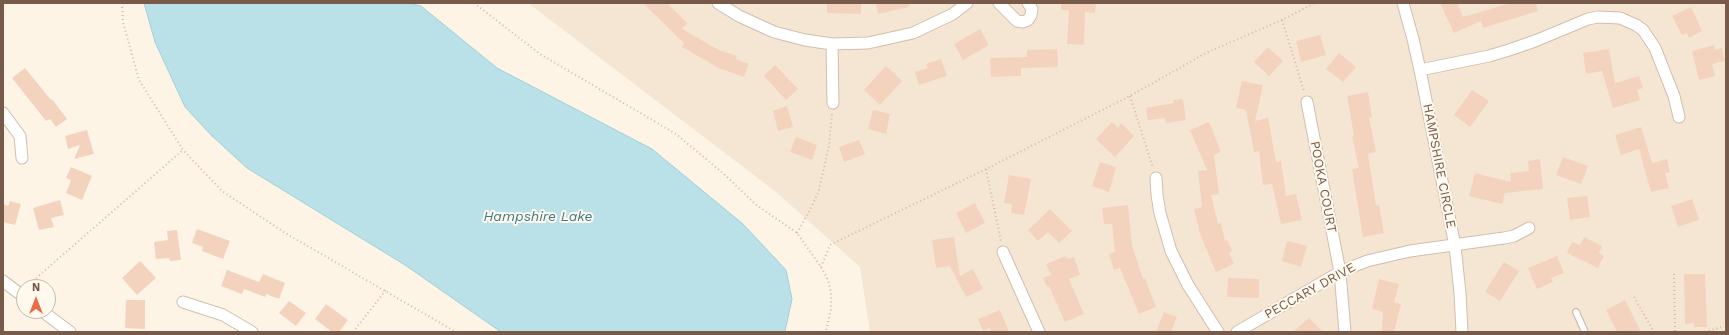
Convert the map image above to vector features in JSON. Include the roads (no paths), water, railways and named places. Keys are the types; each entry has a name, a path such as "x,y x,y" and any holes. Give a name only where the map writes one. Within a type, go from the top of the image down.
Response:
{"street":[{"path":"718,3 739,16 774,32 805,40 832,44 868,43 913,33 953,14 968,3"},
{"path":"999,3 1017,21 1023,22 1028,20 1031,15 1032,10 1028,3"},
{"name":"HAMPSHIRE CIRCLE","path":"1403,3 1412,33 1420,70 1455,246 1462,332"},
{"path":"1420,70 1489,56 1509,50 1588,19 1598,17 1620,18 1643,30 1655,48 1674,96 1679,117"},
{"path":"832,44 833,104"},
{"name":"POOKA COURT","path":"1307,102 1340,272 1345,332"},
{"path":"3,113 20,136 22,158"},
{"path":"1156,178 1160,213 1171,251 1188,285 1218,332"},
{"name":"PECCARY DRIVE","path":"1237,332 1340,272 1367,261 1389,256 1514,236 1529,228"},
{"path":"1003,252 1039,332"},
{"path":"3,281 16,291"},
{"path":"183,302 223,315 252,332"},
{"path":"53,319 70,332"}],"lane":[{"path":"1576,312 1585,332"}],"water":[{"name":"Hampshire Lake","path":"144,3 407,3 421,6 497,68 652,149 743,224 786,270 792,299 785,331 501,332 405,265 247,168 211,135 185,107 155,42"}]}
